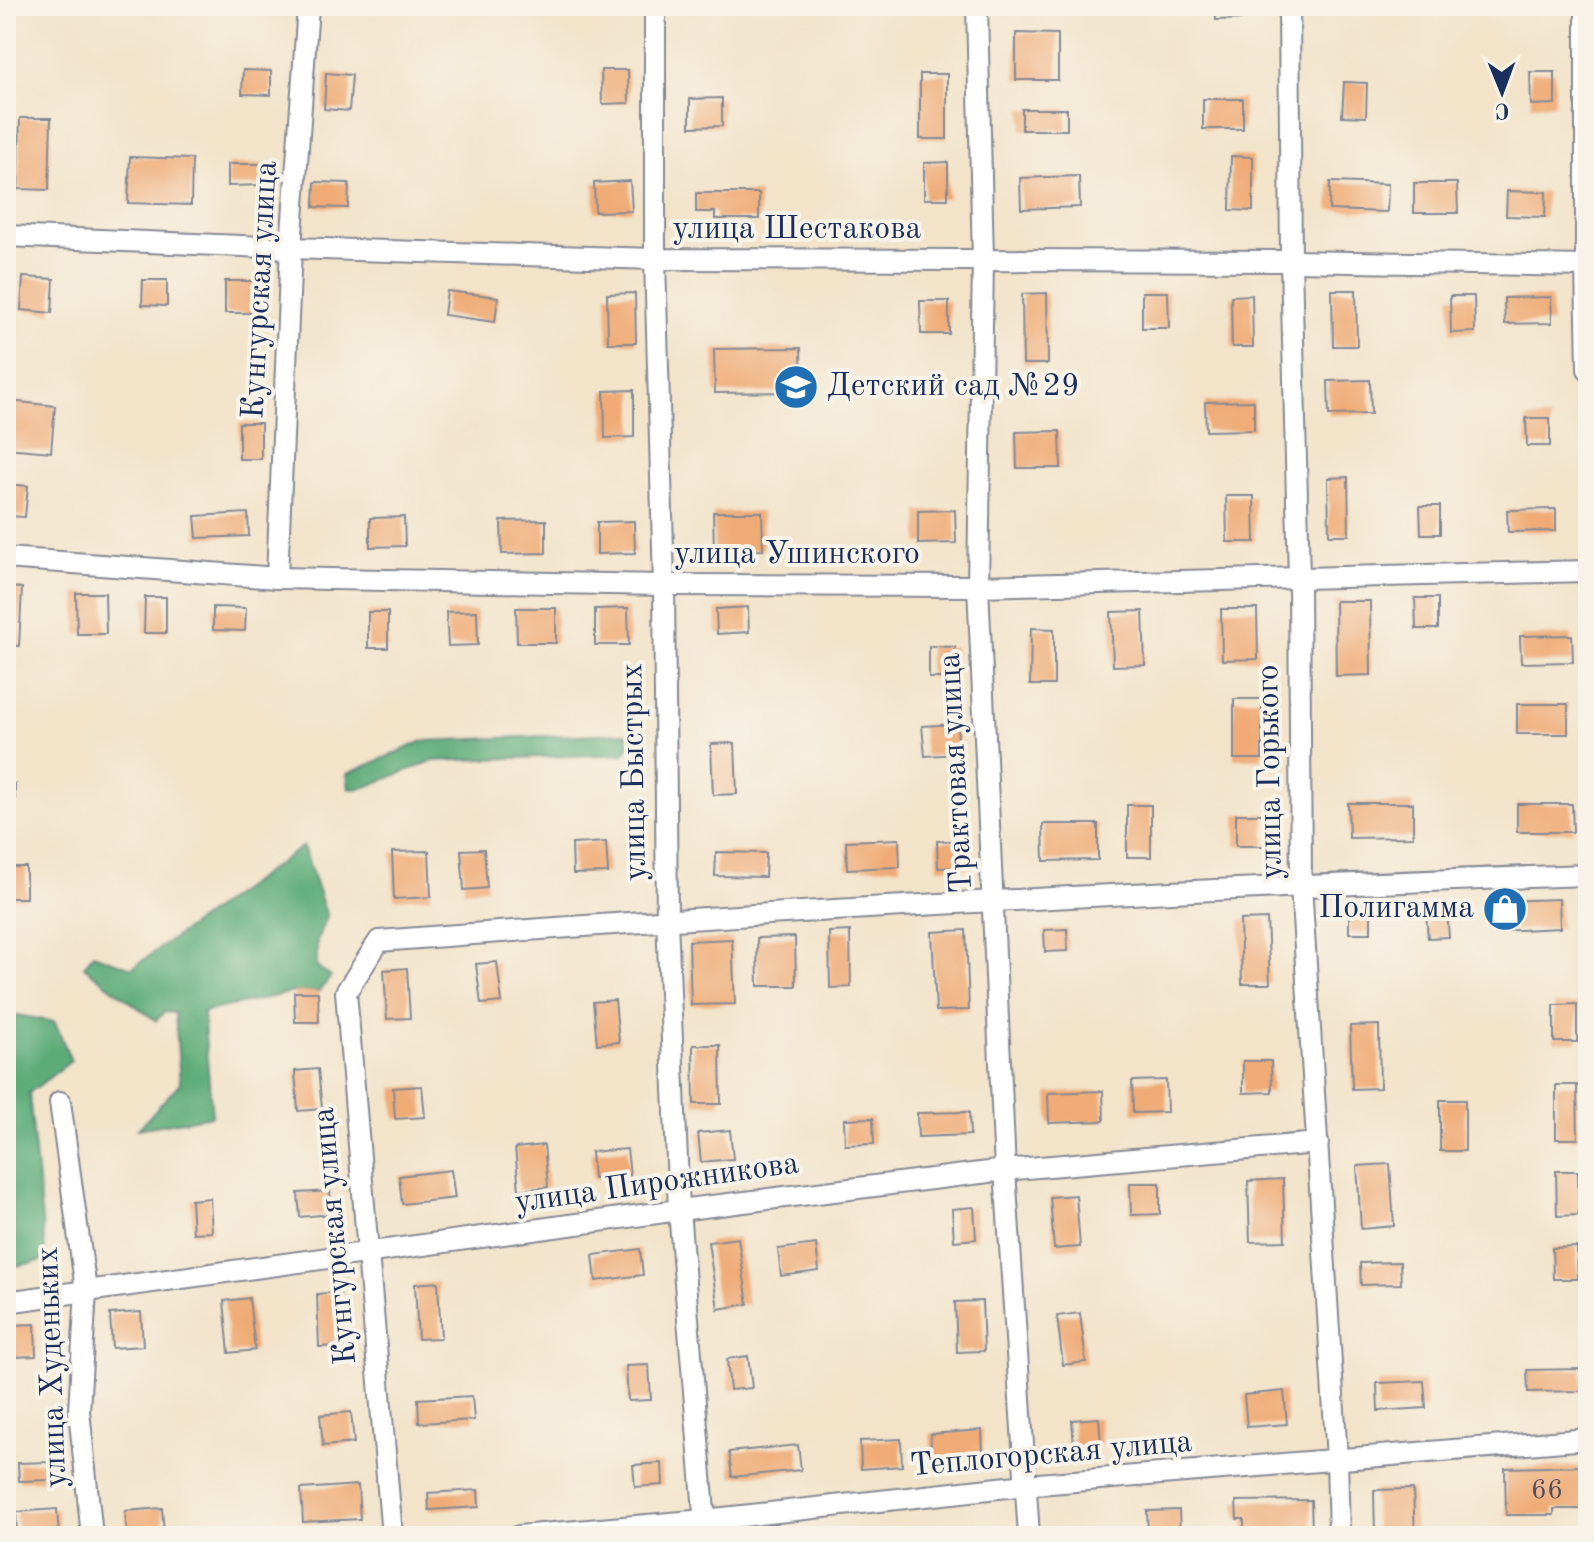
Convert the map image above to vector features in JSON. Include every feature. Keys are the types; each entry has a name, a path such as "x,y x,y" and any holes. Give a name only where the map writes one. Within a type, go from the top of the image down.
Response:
{"street":[{"name":"Кунгурская улица","path":"277,578 291,248 308,6"},
{"name":"улица Быстрых","path":"655,6 655,259 664,585 667,919 679,1210 705,1528"},
{"name":"Трактовая улица","path":"977,6 983,261 978,586 1005,1170 1029,1536"},
{"name":"улица Горького","path":"1289,6 1301,885 1337,1459 1339,1536"},
{"path":"1586,6 1588,369"},
{"name":"улица Шестакова","path":"6,236 655,259 1291,261 1587,266"},
{"name":"улица Ушинского","path":"6,558 277,578 664,585 978,586 1588,571"},
{"path":"667,919 1301,885 1588,875"},
{"name":"Кунгурская улица","path":"392,1536 346,992 379,941 667,919"},
{"name":"улица Худеньких","path":"60,1102 86,1290 79,1411 92,1536"},
{"name":"улица Пирожникова","path":"6,1302 679,1210 1005,1170 1318,1143"},
{"name":"Теплогорская улица","path":"519,1536 705,1528 1026,1485 1588,1439"}],"green space":[{"path":"627,733 629,746 624,754 432,761 363,788 349,789 347,774 423,741"},
{"path":"303,846 327,917 317,940 317,967 331,977 318,992 294,992 203,1012 212,1116 138,1129 180,1083 175,1013 164,1012 156,1021 84,967 93,954 132,968"},
{"path":"6,1013 55,1022 71,1061 29,1093 46,1260 6,1268"}],"building":[{"path":"1216,6 1245,6 1246,19 1216,20"},
{"path":"1016,33 1058,34 1058,80 1016,80"},
{"path":"243,70 271,71 271,95 242,94"},
{"path":"601,70 628,70 629,103 602,104"},
{"path":"1530,72 1555,72 1555,104 1531,105"},
{"path":"326,73 352,75 349,111 324,109"},
{"path":"920,74 947,74 947,139 920,139"},
{"path":"1344,82 1367,83 1366,117 1342,116"},
{"path":"722,98 722,126 690,127 690,99"},
{"path":"1203,99 1243,99 1243,129 1203,129"},
{"path":"1022,109 1067,109 1067,130 1022,130"},
{"path":"20,118 51,118 49,190 18,189"},
{"path":"1231,156 1253,157 1253,211 1230,210"},
{"path":"130,157 192,159 191,205 128,203"},
{"path":"948,162 948,199 924,199 924,163"},
{"path":"228,164 263,164 263,185 228,186"},
{"path":"1079,176 1080,207 1021,209 1020,178"},
{"path":"630,181 632,211 595,212 594,183"},
{"path":"315,182 349,183 348,208 314,207"},
{"path":"1330,182 1388,184 1387,212 1329,210"},
{"path":"1414,183 1457,183 1458,213 1414,213"},
{"path":"1507,191 1546,192 1545,217 1506,216"},
{"path":"696,193 759,193 759,219 715,219 715,212 696,212"},
{"path":"23,277 54,279 52,313 21,310"},
{"path":"143,280 167,280 167,306 142,305"},
{"path":"225,281 265,281 265,313 225,313"},
{"path":"1332,290 1356,290 1357,346 1333,346"},
{"path":"447,291 498,297 495,322 444,315"},
{"path":"1142,292 1168,292 1169,328 1142,328"},
{"path":"635,293 636,343 608,343 607,294"},
{"path":"1047,293 1048,364 1023,364 1022,294"},
{"path":"1252,295 1253,347 1232,347 1231,296"},
{"path":"1450,296 1474,296 1475,332 1451,333"},
{"path":"1551,297 1552,323 1505,324 1504,298"},
{"path":"920,301 949,301 949,334 921,334"},
{"path":"801,348 802,392 715,393 714,349"},
{"path":"1370,380 1371,414 1329,415 1328,381"},
{"path":"634,390 634,437 605,438 604,391"},
{"path":"10,401 55,406 51,452 6,448"},
{"path":"1254,401 1254,430 1206,431 1205,402"},
{"path":"1526,418 1550,418 1550,446 1527,446"},
{"path":"239,423 261,423 261,459 239,459"},
{"path":"1060,431 1061,468 1017,468 1016,432"},
{"path":"1348,477 1349,535 1329,535 1328,478"},
{"path":"6,484 28,486 25,517 6,516"},
{"path":"1226,496 1254,496 1255,542 1227,542"},
{"path":"1420,506 1440,506 1440,534 1421,534"},
{"path":"1556,509 1556,531 1508,532 1507,510"},
{"path":"955,510 956,543 918,544 918,511"},
{"path":"713,512 762,512 763,550 714,551"},
{"path":"248,513 249,536 197,538 195,516"},
{"path":"404,517 405,546 370,547 370,518"},
{"path":"546,520 546,553 502,554 501,521"},
{"path":"634,521 635,553 597,554 597,522"},
{"path":"6,587 22,588 19,646 6,645"},
{"path":"76,593 105,593 106,634 77,634"},
{"path":"145,597 166,597 166,633 144,633"},
{"path":"1415,598 1438,598 1438,629 1416,629"},
{"path":"1335,601 1370,601 1371,675 1336,676"},
{"path":"213,607 246,608 245,631 213,630"},
{"path":"748,607 749,632 717,634 716,609"},
{"path":"516,608 556,608 556,643 517,643"},
{"path":"628,608 629,645 595,645 595,609"},
{"path":"1221,609 1257,609 1258,659 1222,660"},
{"path":"477,611 478,645 448,646 446,612"},
{"path":"1143,611 1145,665 1113,666 1111,612"},
{"path":"368,612 388,612 388,648 368,648"},
{"path":"1031,628 1054,629 1054,685 1030,685"},
{"path":"1572,635 1573,662 1521,663 1520,636"},
{"path":"929,646 955,647 955,678 929,678"},
{"path":"1234,699 1262,699 1262,759 1234,759"},
{"path":"1517,704 1568,704 1568,734 1517,734"},
{"path":"957,724 959,754 925,756 922,726"},
{"path":"735,743 737,794 713,795 711,744"},
{"path":"6,784 15,784 15,810 6,810"},
{"path":"1348,803 1413,803 1413,837 1349,838"},
{"path":"1517,804 1572,804 1573,832 1517,832"},
{"path":"1127,805 1151,805 1151,857 1127,857"},
{"path":"1236,814 1265,814 1265,846 1236,846"},
{"path":"1043,824 1098,824 1098,860 1044,861"},
{"path":"899,839 900,867 847,869 846,841"},
{"path":"937,841 969,841 969,867 938,868"},
{"path":"606,842 608,873 573,874 572,844"},
{"path":"484,849 487,888 464,890 461,850"},
{"path":"429,851 431,897 394,899 392,852"},
{"path":"716,852 766,853 765,877 715,876"},
{"path":"6,867 26,867 26,898 6,898"},
{"path":"1559,899 1560,928 1497,931 1496,901"},
{"path":"1349,904 1371,904 1371,933 1349,933"},
{"path":"1447,911 1449,937 1428,938 1426,912"},
{"path":"1267,919 1270,984 1242,984 1240,920"},
{"path":"1067,929 1068,951 1045,952 1044,930"},
{"path":"966,930 969,1010 936,1011 932,932"},
{"path":"850,931 851,987 830,988 829,932"},
{"path":"795,937 796,986 758,986 757,938"},
{"path":"732,939 735,1004 691,1005 689,941"},
{"path":"497,962 502,1002 481,1004 476,964"},
{"path":"407,968 410,1018 387,1019 384,970"},
{"path":"294,992 318,992 319,1022 295,1022"},
{"path":"615,1000 619,1042 597,1044 593,1002"},
{"path":"1577,1004 1577,1042 1554,1042 1554,1005"},
{"path":"1379,1025 1380,1088 1352,1089 1350,1026"},
{"path":"693,1045 720,1045 721,1104 694,1104"},
{"path":"1243,1061 1271,1061 1272,1092 1243,1093"},
{"path":"318,1069 322,1109 298,1111 295,1071"},
{"path":"1166,1080 1167,1112 1133,1113 1132,1081"},
{"path":"1556,1085 1577,1085 1578,1139 1556,1139"},
{"path":"422,1086 425,1117 395,1119 393,1088"},
{"path":"1103,1091 1104,1121 1049,1123 1048,1093"},
{"path":"1440,1100 1465,1100 1465,1151 1440,1151"},
{"path":"969,1112 970,1135 918,1137 917,1113"},
{"path":"873,1118 874,1144 845,1145 844,1119"},
{"path":"730,1130 733,1159 701,1162 698,1133"},
{"path":"544,1145 548,1187 519,1190 515,1148"},
{"path":"627,1149 630,1175 593,1179 591,1152"},
{"path":"1390,1164 1394,1226 1361,1229 1357,1166"},
{"path":"451,1170 455,1198 402,1204 399,1176"},
{"path":"1556,1171 1578,1171 1579,1215 1557,1216"},
{"path":"1283,1179 1285,1241 1250,1242 1248,1181"},
{"path":"1130,1183 1160,1183 1160,1214 1131,1215"},
{"path":"330,1191 331,1214 300,1217 298,1193"},
{"path":"1076,1195 1080,1247 1054,1249 1050,1197"},
{"path":"210,1198 212,1232 193,1233 191,1200"},
{"path":"974,1207 976,1239 954,1241 952,1209"},
{"path":"738,1238 748,1304 718,1309 708,1242"},
{"path":"816,1244 819,1271 781,1276 778,1249"},
{"path":"1577,1247 1578,1279 1553,1279 1552,1248"},
{"path":"640,1249 643,1275 596,1281 593,1255"},
{"path":"1400,1262 1401,1284 1361,1285 1360,1263"},
{"path":"438,1282 441,1338 418,1339 415,1284"},
{"path":"340,1292 343,1346 319,1347 317,1294"},
{"path":"249,1298 255,1350 229,1353 224,1301"},
{"path":"982,1301 984,1351 957,1352 955,1302"},
{"path":"141,1312 143,1346 112,1348 110,1314"},
{"path":"1080,1313 1086,1362 1063,1365 1057,1316"},
{"path":"35,1324 36,1356 14,1357 13,1325"},
{"path":"748,1356 752,1388 730,1390 727,1359"},
{"path":"649,1365 651,1400 628,1401 626,1366"},
{"path":"1581,1369 1582,1391 1528,1392 1527,1370"},
{"path":"1424,1381 1426,1408 1378,1411 1377,1383"},
{"path":"1284,1391 1287,1424 1247,1427 1244,1395"},
{"path":"472,1396 474,1420 419,1423 418,1399"},
{"path":"351,1412 354,1443 323,1446 320,1415"},
{"path":"1099,1418 1101,1445 1074,1447 1072,1420"},
{"path":"982,1430 983,1454 932,1457 930,1434"},
{"path":"901,1439 902,1466 861,1469 860,1441"},
{"path":"798,1445 801,1470 732,1477 729,1452"},
{"path":"52,1462 52,1480 19,1481 18,1463"},
{"path":"662,1463 663,1485 635,1487 633,1465"},
{"path":"1588,1466 1588,1509 1554,1509 1554,1515 1506,1515 1505,1468"},
{"path":"358,1485 360,1519 303,1522 301,1489"},
{"path":"1413,1489 1415,1536 1375,1536 1374,1490"},
{"path":"478,1490 479,1507 429,1510 428,1493"},
{"path":"1311,1500 1312,1532 1244,1534 1244,1519 1237,1519 1236,1501"},
{"path":"162,1508 164,1535 127,1536 125,1511"},
{"path":"57,1509 59,1536 17,1536 16,1512"},
{"path":"1179,1510 1180,1536 1148,1536 1147,1511"},
{"path":"1073,1531 1097,1532 1097,1536 1073,1536"},
{"path":"897,1532 897,1536 864,1536 864,1533"}],"place":[{"name":"Детский сад №29","path":"796,387"},
{"name":"Полигамма","path":"1505,909"}]}
